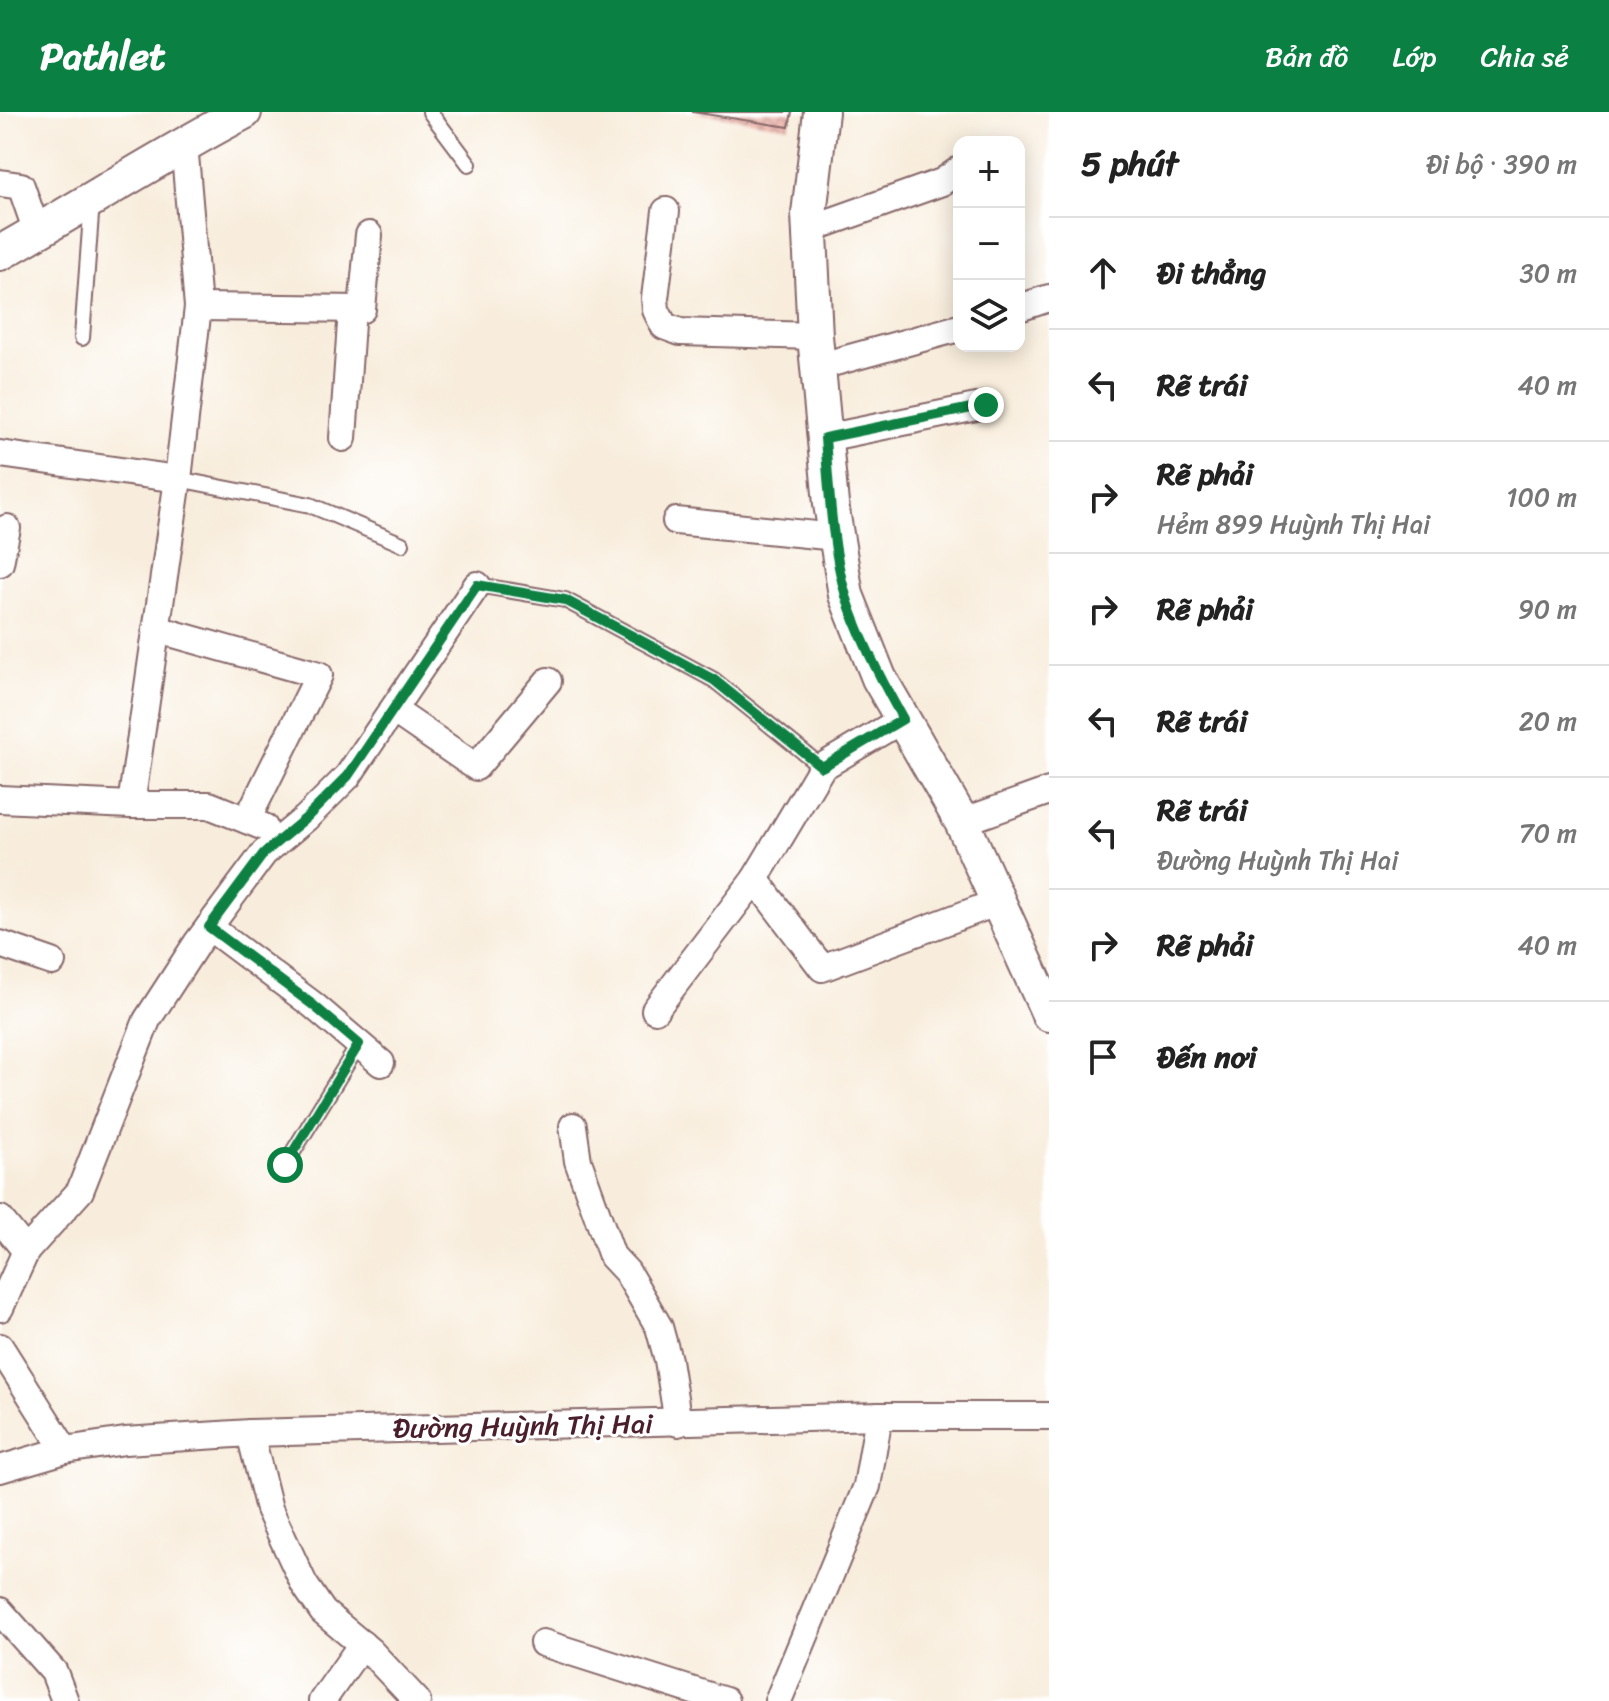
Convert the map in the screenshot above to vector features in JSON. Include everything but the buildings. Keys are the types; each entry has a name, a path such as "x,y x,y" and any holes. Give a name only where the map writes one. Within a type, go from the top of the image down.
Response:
{"street":[{"path":"0,253 92,201 184,143 244,112"},
{"path":"821,112 809,214 816,351 836,537 846,595 879,678 962,822 1049,1014"},
{"path":"131,805 178,479 198,307 184,143"},
{"path":"810,229 942,182 953,174"},
{"path":"0,183 21,186 37,232"},
{"path":"666,211 655,298 656,310 664,326 680,332 816,351 953,329"},
{"path":"198,307 362,309 369,235"},
{"path":"1025,306 1049,298"},
{"path":"343,438 352,309"},
{"path":"825,438 986,405"},
{"path":"0,454 178,479"},
{"path":"676,521 836,537"},
{"path":"0,563 7,528"},
{"path":"0,1308 26,1251 80,1191 147,1020 209,927 264,853 348,776 477,585"},
{"path":"156,629 319,675 247,820"},
{"path":"393,710 476,767 548,681"},
{"path":"655,1010 755,879 822,767 903,719"},
{"path":"962,822 1049,791"},
{"path":"0,799 209,805 286,835"},
{"path":"755,879 822,968 998,902"},
{"path":"209,927 313,1005 381,1063"},
{"path":"0,944 52,962"},
{"path":"573,1126 578,1161 612,1256 627,1272 659,1327 668,1360 678,1423"},
{"path":"0,1219 26,1251"},
{"path":"0,1347 65,1450"},
{"path":"788,1698 867,1486 879,1416"},
{"name":"Đường Huỳnh Thị Hai","path":"0,1469 65,1450 125,1441 250,1433 879,1416 1049,1416"},
{"path":"250,1433 269,1509 304,1584 323,1612 362,1644 417,1701"},
{"path":"0,1611 54,1672 65,1701"},
{"path":"543,1643 725,1701"},
{"path":"322,1701 362,1644"}],"lane":[{"path":"430,112 469,164"},
{"path":"82,338 92,201"},
{"path":"178,479 310,505 402,544"},
{"path":"477,585 565,600 714,680 822,767"},
{"path":"285,1165 359,1044"}],"route":[{"path":"285,1165 359,1044 313,1005 209,927 264,853 306,818 348,776 477,585 565,600 714,680 822,767 903,719 879,678 846,595 831,504 825,438 986,405"}]}
